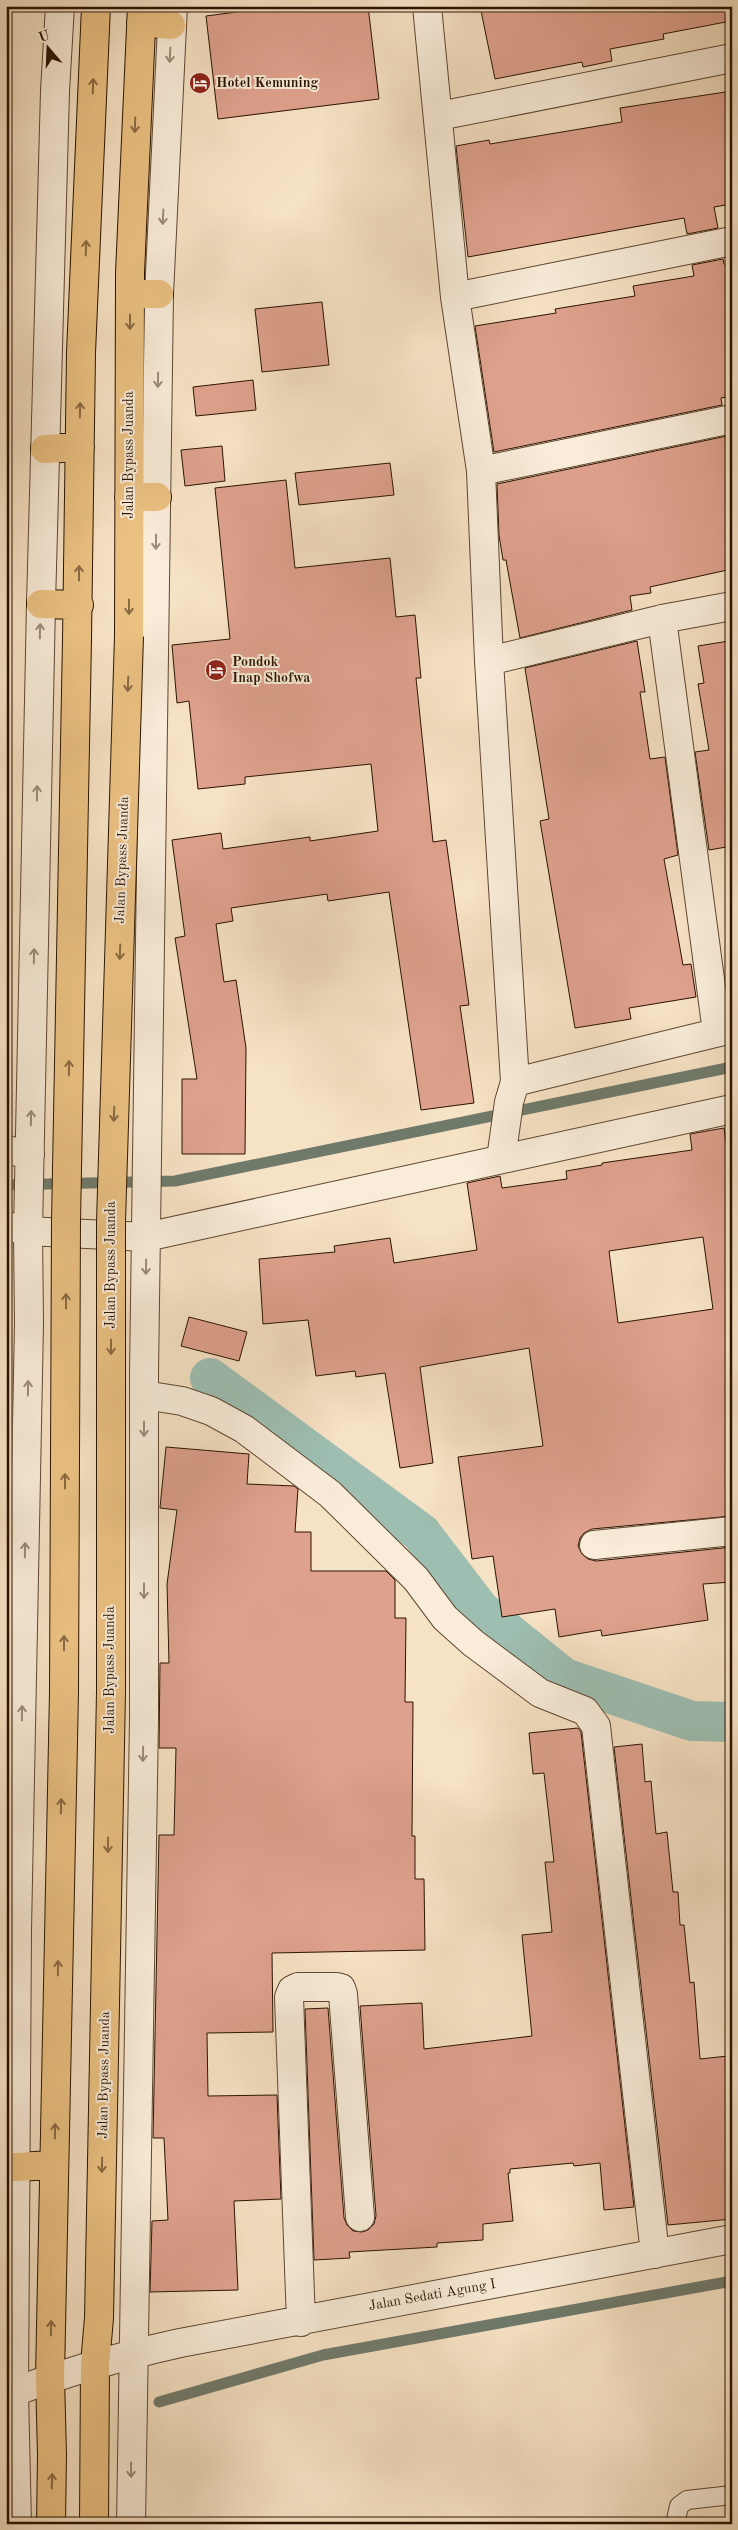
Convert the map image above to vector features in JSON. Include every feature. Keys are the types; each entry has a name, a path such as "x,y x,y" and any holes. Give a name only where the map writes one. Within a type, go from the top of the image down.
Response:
{"highway":[{"path":"50,2524 54,2165 64,1692 66,1222 79,605 80,447 96,6"},
{"path":"141,14 172,16"},
{"name":"Jalan Bypass Juanda","path":"94,2524 95,2370 99,2318 111,1692 111,1222 129,636 130,294 141,14"},
{"path":"130,294 159,294"},
{"path":"45,449 80,447"},
{"path":"129,498 157,497"},
{"path":"41,604 79,605"},
{"path":"15,2167 54,2165"}],"street":[{"path":"17,2524 17,2450 11,2395 15,2167 14,1752 29,1324 17,1229 29,1203 22,1157 41,604 55,90 60,6"},
{"path":"427,6 445,209 455,297 480,471 512,1092 503,1147"},
{"path":"131,2524 131,2421 144,1719 146,1200 159,294 172,16"},
{"path":"438,116 732,58"},
{"path":"455,297 732,241"},
{"path":"480,471 732,419"},
{"path":"489,661 662,619 732,606"},
{"path":"512,1092 724,1030 662,619"},
{"path":"17,1229 146,1237 503,1147 732,1109"},
{"path":"144,1395 182,1401 210,1411 244,1429 330,1494 416,1579 446,1618 473,1643 540,1693 585,1711 596,1726 655,2254"},
{"path":"594,1545 732,1531"},
{"path":"301,2322 290,1997 292,1990 298,1987 336,1987 341,1988 344,1994 360,2217"},
{"name":"Jalan Sedati Agung I","path":"11,2395 95,2370 330,2314 732,2240"}],"lane":[{"path":"675,2524 679,2506 687,2500 732,2495"}],"building":[{"path":"283,6 368,6 379,99 218,119 206,16"},
{"path":"480,6 730,6 731,21 663,34 664,39 610,49 612,61 583,67 582,62 495,79"},
{"path":"732,91 732,204 714,207 718,228 687,234 684,218 468,257 456,146 489,140 490,144 622,122 620,108"},
{"path":"723,259 724,264 732,265 732,396 721,398 722,405 494,452 475,326 556,313 555,309 635,296 633,286 694,276 692,265"},
{"path":"322,302 329,365 262,372 255,309"},
{"path":"253,380 256,410 196,416 193,387"},
{"path":"727,436 732,466 732,569 650,587 651,593 630,596 632,610 520,638 506,560 503,560 499,535 497,484"},
{"path":"222,446 225,481 185,486 181,450"},
{"path":"390,463 394,495 299,505 295,473"},
{"path":"286,480 295,568 390,558 396,617 415,615 421,678 416,678 433,842 446,840 469,1005 460,1006 474,1103 421,1110 389,892 328,901 327,894 231,908 233,921 216,924 224,982 236,980 246,1048 245,1154 182,1154 182,1079 197,1079 175,938 185,936 172,840 221,833 223,849 310,837 310,841 378,831 371,764 245,777 245,784 198,789 189,701 177,703 172,645 230,639 215,488"},
{"path":"637,641 645,692 640,692 650,759 665,757 678,855 664,859 683,965 691,964 696,997 629,1008 631,1019 575,1028 540,821 549,819 525,668"},
{"path":"729,641 732,658 732,846 709,850 695,752 709,750 698,684 704,683 698,646"},
{"path":"724,1128 732,1183 732,1516 592,1529 584,1533 580,1538 578,1546 582,1554 588,1559 596,1561 732,1547 732,1582 703,1584 708,1620 602,1636 601,1630 559,1637 555,1609 502,1617 493,1556 472,1559 458,1457 543,1446 529,1348 420,1367 433,1463 400,1468 385,1373 356,1377 355,1371 316,1376 308,1320 263,1324 259,1259 335,1252 334,1246 390,1238 394,1263 477,1250 467,1183 500,1176 502,1188 567,1179 566,1171 602,1165 602,1163 692,1150 690,1134","holes":["703,1237 713,1309 618,1323 609,1251"]},
{"path":"189,1317 247,1332 239,1361 181,1346"},
{"path":"166,1447 249,1454 247,1484 294,1486 298,1489 295,1532 311,1532 311,1571 386,1571 395,1580 395,1618 406,1618 405,1702 413,1702 412,1836 415,1836 415,1879 424,1879 425,1950 272,1953 273,2032 207,2033 208,2096 277,2095 281,2199 234,2201 238,2290 150,2292 152,2221 168,2220 164,2138 153,2138 159,1835 174,1835 176,1748 159,1748 160,1663 169,1663 167,1584 177,1510 160,1508"},
{"path":"578,1728 581,1732 634,2207 604,2210 600,2163 574,2166 573,2163 510,2169 510,2173 508,2173 513,2221 483,2224 483,2240 437,2243 437,2247 349,2252 350,2258 314,2260 305,2009 328,2008 344,2218 347,2225 353,2231 362,2232 368,2230 374,2224 376,2216 360,2006 422,2003 424,2049 532,2036 522,1935 552,1932 545,1862 554,1862 544,1773 533,1774 529,1733"},
{"path":"642,1744 645,1782 651,1781 656,1834 667,1832 673,1892 678,1892 680,1925 684,1925 690,1983 694,1982 700,2059 728,2056 732,2098 732,2219 668,2225 614,1747"}],"waterway":[{"path":"6,1185 175,1181 732,1067"},
{"path":"210,1378 421,1533 480,1610 564,1678 692,1721 732,1722"},
{"path":"159,2402 323,2355 732,2281"}],"place":[{"name":"Hotel Kemuning","path":"200,83"},
{"name":"Pondok Inap Shofwa","path":"216,670"}]}
